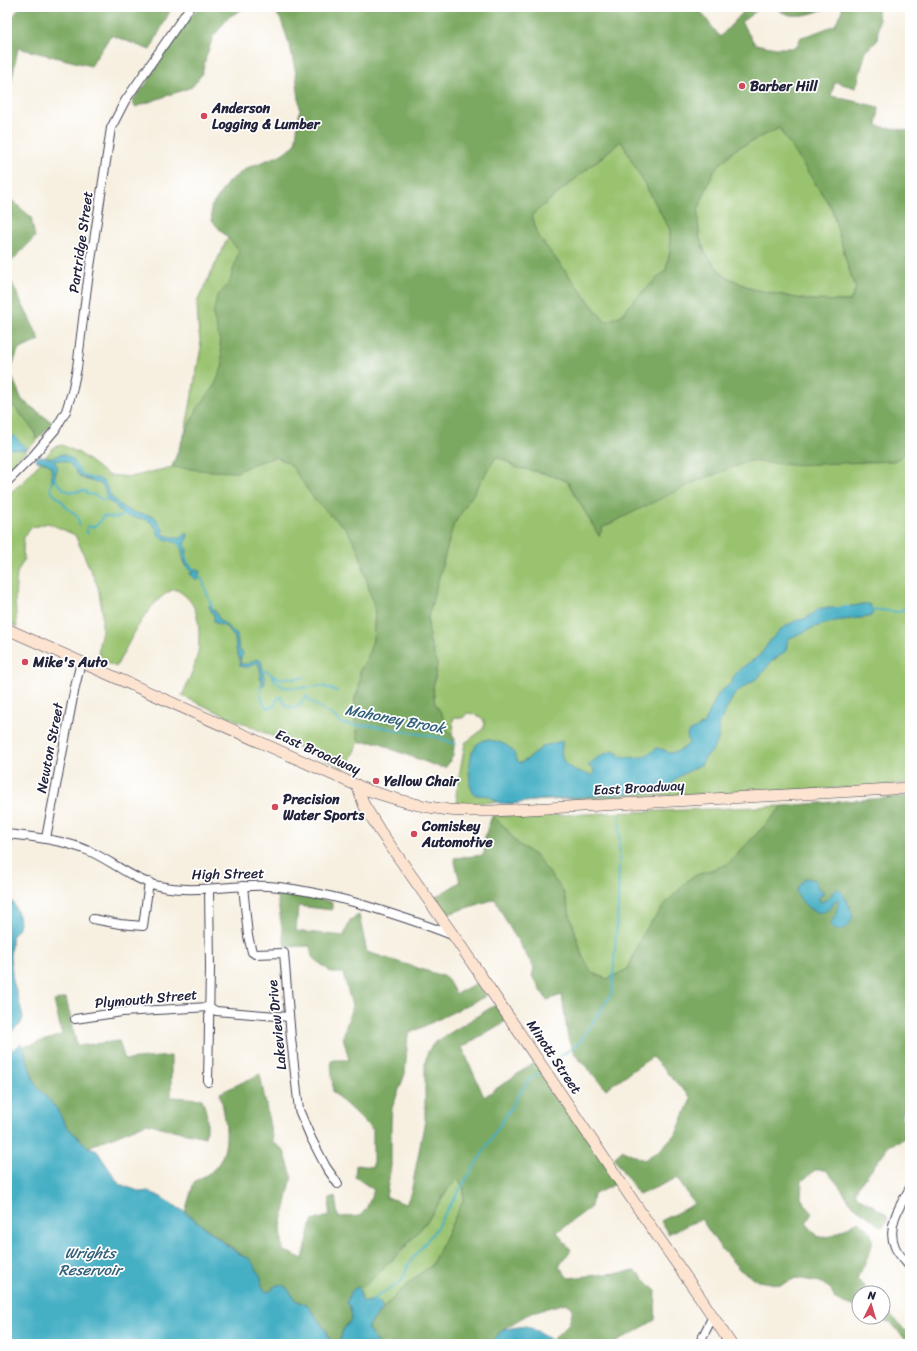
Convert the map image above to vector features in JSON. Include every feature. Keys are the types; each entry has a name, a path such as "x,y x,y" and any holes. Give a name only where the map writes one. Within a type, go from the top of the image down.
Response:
{"main road":[{"name":"East Broadway","path":"7,629 356,785 393,799 421,806 464,811 643,804 910,788"},
{"name":"Minott Street","path":"356,785 364,805 731,1344"}],"street":[{"name":"Partridge Street","path":"7,482 55,430 66,411 72,392 77,368 87,287 111,128 125,100 190,7"},
{"name":"Newton Street","path":"46,838 81,662"},
{"name":"High Street","path":"7,834 46,838 90,851 158,886 209,889 243,886 277,887 325,895 398,915 454,936"},
{"path":"93,919 120,924 143,926 149,882"},
{"name":"Lakeview Drive","path":"243,886 248,936 252,952 255,954 284,953 299,1110 326,1167 338,1184"},
{"path":"208,1082 209,889"},
{"name":"Plymouth Street","path":"75,1019 122,1012 209,1007 216,1011 289,1017"},
{"path":"910,1188 897,1212 891,1235 895,1248 910,1267"},
{"path":"699,1344 712,1316"}],"green space":[{"path":"20,7 172,7 150,50 111,35 91,66 18,48 7,104 7,25"},
{"path":"199,7 246,7 229,17 213,37 202,74 192,87 135,107 132,101 146,84 181,28"},
{"path":"272,7 697,7 720,37 748,7 762,7 741,22 755,44 776,48 796,48 801,37 835,25 842,7 876,7 879,19 877,41 866,51 856,88 835,82 831,96 879,107 877,126 910,131 910,451 894,461 792,465 749,461 695,482 603,527 599,536 567,481 543,473 515,467 505,460 496,457 453,526 428,617 429,638 437,664 433,689 435,704 442,714 446,728 455,739 453,756 446,767 439,767 391,749 379,742 359,742 354,715 355,698 359,689 360,670 367,658 373,640 375,610 358,549 345,527 332,517 314,499 290,464 276,457 253,464 237,472 172,467 185,433 198,408 214,387 223,365 219,337 213,315 217,296 229,284 239,250 212,221 211,207 228,182 247,168 280,155 295,145 300,109 296,74 290,46 281,20","holes":["779,128 832,209 848,267 856,289 850,301 807,300 752,289 723,275 705,253 699,235 698,210 714,170 736,149","621,141 670,230 670,251 666,270 636,298 622,315 605,322 538,236 532,215"]},
{"path":"776,7 828,7 812,13 789,15 783,13"},
{"path":"779,128 832,209 848,267 856,289 850,301 807,300 752,289 723,275 705,253 699,235 698,210 714,170 736,149"},
{"path":"621,141 670,230 670,251 666,270 636,298 622,315 605,322 538,236 532,215"},
{"path":"7,196 31,217 35,237 7,266"},
{"path":"235,223 336,482 358,549 375,610 373,640 367,658 360,670 359,689 355,698 354,715 359,742 347,766 344,768 182,696 197,658 199,629 197,615 191,603 182,593 175,589 166,594 148,611 116,667 98,659 102,631 102,610 98,587 75,535 48,523 30,528 24,537 24,560 17,573 15,598 17,627 7,622 7,495 23,482 54,447 62,445 79,453 108,475 131,477 172,467 185,433 201,347 197,302"},
{"path":"7,273 40,340 18,350 10,372 22,400 53,423 36,441 35,432 7,398"},
{"path":"910,368 910,783 849,788 478,803 467,805 459,804 457,802 456,794 465,743 482,730 485,724 480,717 467,713 463,718 454,717 452,734 446,728 442,714 435,704 433,689 437,664 429,638 428,617 453,526 496,457 505,460 515,467 543,473 567,481 599,536 603,527"},
{"path":"7,398 35,432 36,441 7,470"},
{"path":"910,796 910,1083 902,1117 905,1138 889,1146 855,1191 857,1196 886,1214 888,1219 883,1227 878,1225 851,1203 826,1170 815,1170 802,1181 801,1198 812,1213 806,1223 818,1236 828,1237 859,1221 867,1227 871,1234 871,1248 857,1279 863,1285 851,1285 851,1305 835,1300 831,1289 820,1282 796,1278 781,1285 758,1281 740,1270 720,1247 701,1219 668,1234 661,1221 694,1204 677,1178 639,1195 614,1158 623,1150 644,1160 661,1149 677,1132 691,1098 652,1057 606,1089 574,1053 568,1039 562,995 547,1000 532,976 534,968 507,923 495,899 445,915 434,898 460,882 454,858 484,855 485,836 492,816 504,826 517,843 537,857 563,891 582,955 592,973 607,979 628,969 644,931 666,903 691,877 728,864 783,806"},
{"path":"783,806 728,864 691,877 644,931 628,969 607,979 592,973 582,955 563,891 537,857 517,843 504,826 492,816 562,815"},
{"path":"276,891 332,902 332,910 298,906 296,931 344,936 350,920 359,915 367,952 446,977 456,994 478,982 486,996 408,1034 405,1074 392,1108 391,1166 386,1197 406,1204 411,1193 425,1120 425,1063 428,1051 434,1043 495,1005 506,1021 462,1047 484,1097 535,1062 617,1181 613,1185 593,1195 591,1207 557,1232 571,1250 559,1266 568,1278 636,1271 656,1291 655,1320 613,1344 548,1344 569,1323 573,1308 566,1303 532,1312 503,1329 491,1344 378,1344 368,1330 368,1326 395,1296 418,1275 431,1266 463,1201 464,1188 458,1179 449,1187 429,1218 405,1246 363,1287 357,1287 350,1307 351,1320 343,1330 339,1344 329,1344 327,1332 308,1306 296,1300 286,1287 273,1287 271,1291 267,1293 261,1285 261,1277 244,1257 185,1212 194,1182 215,1168 221,1160 224,1151 226,1132 220,1093 260,1074 273,1142 284,1151 292,1176 281,1226 283,1250 303,1259 312,1221 329,1216 330,1198 335,1196 338,1217 360,1216 366,1209 374,1190 355,1177 356,1165 373,1167 373,1130 333,1092 331,1060 349,1060 343,1037 352,1006 343,973 332,973 312,957 310,946 285,947"},
{"path":"66,998 77,1046 119,1041 125,1060 171,1056 171,1097 202,1099 207,1118 205,1137 147,1123 88,1147 66,1126 57,1109 39,1089 33,1078 23,1047 62,1035 54,1001"},
{"path":"458,1178 464,1188 463,1201 431,1266 418,1275 383,1308 380,1303 371,1300 362,1302 360,1290 357,1287 363,1287 401,1252 429,1219 451,1184"},
{"path":"891,1315 910,1336 910,1344 909,1344 892,1324"}],"water":[{"path":"7,433 13,435 26,448 25,450 7,447"},
{"path":"63,454 72,459 78,471 85,478 90,480 94,478 101,479 112,497 124,508 132,512 155,517 163,529 163,534 179,539 187,533 185,545 187,554 185,562 191,568 200,570 198,580 192,577 190,573 195,572 189,570 184,562 181,547 175,542 159,536 152,523 145,519 126,516 119,511 116,506 107,500 106,493 102,485 80,477 70,464 59,460 54,461 58,467 52,482 51,466 44,462 37,461 36,458 41,456 51,458"},
{"path":"870,604 873,612 871,616 835,621 815,627 788,639 786,651 772,661 759,677 738,691 733,697 719,723 718,740 702,764 680,776 664,791 540,800 511,804 499,803 489,796 476,795 473,793 470,785 469,768 472,752 477,744 484,740 490,740 506,745 520,763 543,746 563,741 562,756 567,765 576,771 590,775 593,775 594,769 588,766 599,757 613,751 617,752 619,756 635,758 647,755 657,748 665,750 668,753 680,750 689,743 687,735 689,732 704,724 718,694 731,683 734,676 740,669 760,655 772,638 784,627 795,621 807,618 820,608 837,608"},
{"path":"209,605 216,612 219,619 237,635 239,650 243,653 240,661 242,664 248,664 256,659 261,660 265,681 264,685 261,685 262,681 260,678 261,674 258,662 249,667 240,666 235,638 226,627 214,622 214,616"},
{"path":"806,878 815,880 818,887 823,891 823,894 819,897 819,901 821,902 826,900 838,888 843,893 853,916 848,926 839,930 832,928 831,923 836,914 839,900 837,899 826,911 815,912 800,899 796,892 799,885"},
{"name":"Wrights Reservoir","path":"7,900 13,902 20,922 19,927 12,937 10,957 13,981 23,1018 20,1025 12,1032 10,1037 10,1048 13,1050 21,1044 33,1078 39,1089 57,1109 66,1126 88,1147 97,1151 119,1184 141,1192 148,1191 159,1196 185,1212 232,1249 244,1257 249,1258 260,1275 262,1286 267,1292 271,1291 276,1285 282,1285 286,1287 296,1300 308,1306 327,1332 329,1344 7,1344"},
{"path":"357,1287 360,1290 360,1296 363,1302 376,1300 383,1308 368,1326 368,1330 378,1344 339,1344 343,1330 351,1320 350,1307 347,1303 348,1298 351,1292"},
{"path":"526,1326 540,1332 551,1340 548,1344 491,1344 503,1329"}],"waterway":[{"name":"Mahoney Brook","path":"73,464 85,476 95,480"},
{"path":"54,477 60,486 65,490 72,492 86,491 87,494 95,495 103,500 109,499"},
{"path":"52,480 52,493 76,515 79,525"},
{"path":"88,533 86,531 87,527 94,527 100,522 103,516 116,518 125,514"},
{"name":"Mahoney Brook","path":"186,557 187,562 194,570"},
{"name":"Mahoney Brook","path":"198,575 202,579 212,607"},
{"name":"Mahoney Brook","path":"871,609 898,612 910,606"},
{"name":"Mahoney Brook","path":"835,609 849,607"},
{"path":"262,671 267,671 270,673 276,682 283,687 298,688 322,686 337,691"},
{"path":"272,675 282,679 289,677 295,679 304,677"},
{"name":"Mahoney Brook","path":"262,684 261,696 263,703 267,708 273,707 278,698 281,697 286,706 296,708 307,696 310,701 343,724 359,726 369,725 437,737 456,744"},
{"path":"549,1064 579,1043 612,993 618,907 620,813"},
{"path":"372,1302 373,1299 401,1282 410,1262 433,1233 526,1083 540,1072"}],"place":[{"name":"Barber Hill","path":"742,86"},
{"name":"Anderson Logging & Lumber","path":"204,116"},
{"name":"Mike's Auto","path":"25,662"},
{"name":"Yellow Chair","path":"376,781"},
{"name":"Precision Water Sports","path":"275,807"},
{"name":"Comiskey Automotive","path":"414,834"}]}
